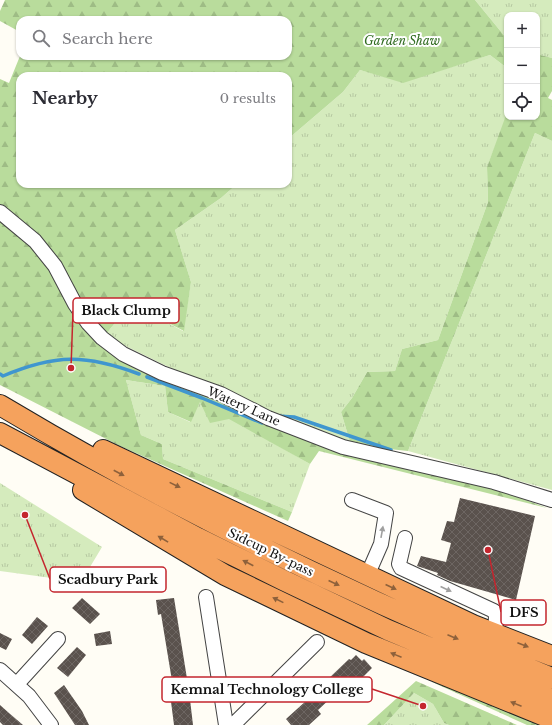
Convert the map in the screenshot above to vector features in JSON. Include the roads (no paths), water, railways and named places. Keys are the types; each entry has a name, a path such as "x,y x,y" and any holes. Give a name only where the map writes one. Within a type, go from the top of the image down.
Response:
{"highway":[{"path":"0,405 108,452 367,576 495,634 552,656"},
{"name":"Sidcup By-pass","path":"0,405 115,471 207,521 291,563 396,612 552,678"},
{"path":"6,437 92,496 225,575 366,643 552,718"},
{"name":"Sidcup By-pass","path":"6,437 74,471 177,527 283,580 388,630 552,699"}],"street":[{"name":"Watery Lane","path":"0,212 35,241 55,266 75,304 88,323 102,338 123,354 162,373 221,394 268,418 343,447 494,482 552,500"},
{"path":"352,500 386,513 380,544 367,576"},
{"path":"399,564 405,538"},
{"path":"376,556 399,564 401,568 494,611 496,616 495,634"},
{"path":"206,597 226,725"},
{"path":"17,684 58,639"},
{"path":"233,725 317,642"},
{"path":"0,670 34,701 51,725"}],"waterway":[{"path":"0,374 3,376 39,364 55,360 71,359 103,363 139,374"},
{"path":"147,377 262,423"},
{"path":"277,416 294,417 391,450"}],"place":[{"name":"Black Clump","path":"71,368"},
{"name":"Scadbury Park","path":"25,515"},
{"name":"DFS","path":"488,550"},
{"name":"Kemnal Technology College","path":"423,706"}],"park label":[{"name":"Garden Shaw","path":"402,40"}]}
